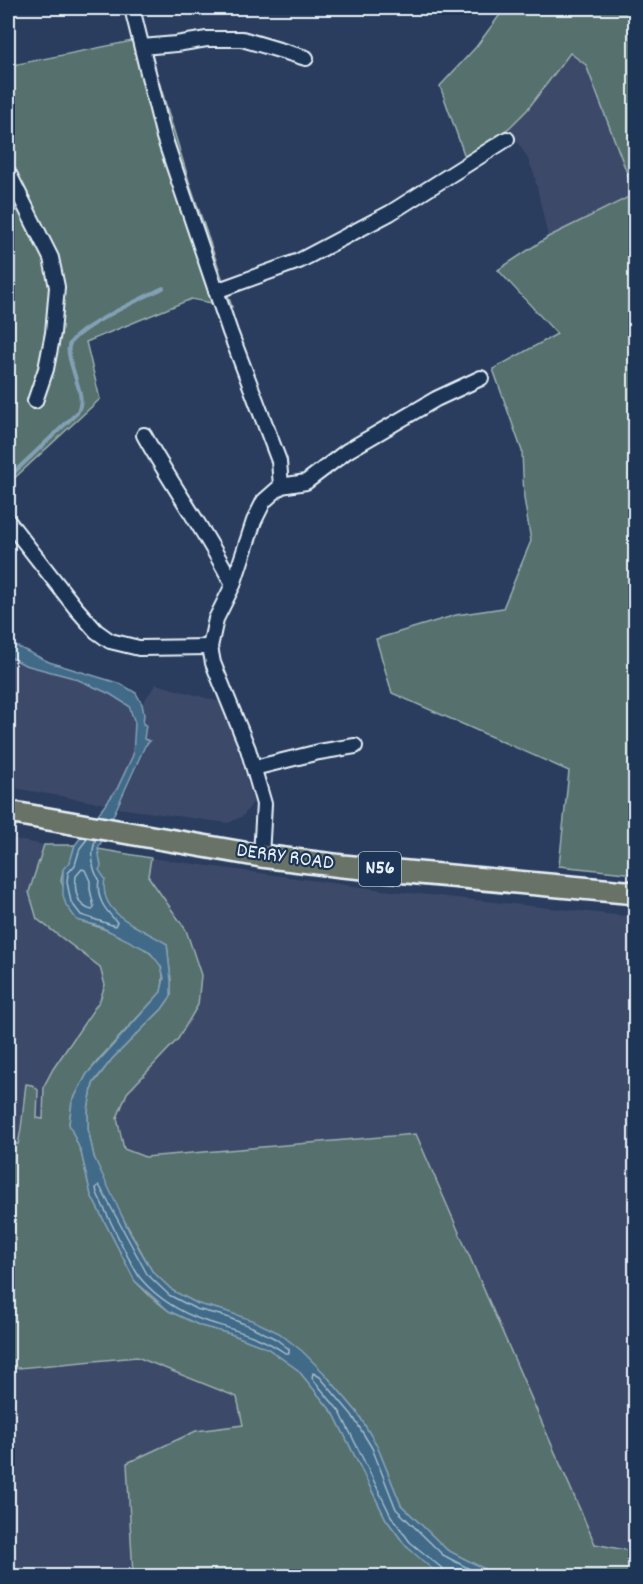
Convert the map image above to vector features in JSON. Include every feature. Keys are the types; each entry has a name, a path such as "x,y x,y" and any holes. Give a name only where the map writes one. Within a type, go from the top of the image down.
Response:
{"main road":[{"name":"DERRY ROAD","path":"8,812 261,856 354,867 636,893"}],"street":[{"path":"132,8 164,137 216,291 279,461 281,486"},
{"path":"142,47 207,39 242,39 292,56 306,58"},
{"path":"216,291 309,256 390,213 507,139"},
{"path":"8,172 51,258 57,287 46,369 35,401"},
{"path":"261,856 264,804 235,715 213,663 210,647 216,619 233,585 254,521 264,501 281,486 306,482 347,451 436,399 481,378"},
{"path":"144,435 167,477 220,559 233,585"},
{"path":"8,521 75,607 96,631 111,641 139,648 210,647"},
{"path":"254,768 355,746"}],"shaded area":[{"path":"570,53 586,65 635,194 548,237 534,174 527,157 509,128 527,110"},
{"path":"8,656 25,665 74,678 110,694 129,706 135,723 133,755 117,789 105,804 8,787"},
{"path":"156,684 224,703 253,802 243,816 228,823 118,808 149,741 144,740 146,725 143,724 142,704"},
{"path":"8,838 44,845 29,892 100,967 105,985 100,1000 44,1086 43,1119 22,1111 23,1125 18,1145 8,1142"},
{"path":"151,858 382,890 635,917 635,1545 630,1551 595,1545 416,1134 145,1157 124,1149 117,1118 127,1093 178,1040 198,1005 201,975 186,930 148,876"},
{"path":"137,1357 237,1397 243,1425 196,1431 127,1463 133,1576 8,1576 8,1369"}],"green space":[{"path":"505,8 635,8 635,194 586,65 570,53 527,110 509,128 465,157 440,86 476,47"},
{"path":"132,41 151,55 189,181 232,307 191,299 86,342 100,399 8,484 8,66"},
{"path":"635,194 635,874 559,866 569,771 392,693 376,639 456,615 503,608 531,541 524,498 522,451 493,369 557,334 498,270 548,237"},
{"path":"44,845 75,845 70,862 63,870 61,881 77,920 138,944 157,960 162,969 161,992 87,1074 72,1102 69,1124 81,1152 91,1195 135,1281 169,1311 201,1326 231,1334 267,1348 298,1370 334,1414 386,1519 406,1546 443,1576 133,1576 127,1463 196,1431 243,1425 237,1397 137,1357 8,1369 8,1142 18,1144 26,1084 38,1090 37,1118 43,1119 44,1086 100,1000 105,985 100,967 37,919 29,892"},
{"path":"98,849 151,858 148,876 186,930 201,975 198,1005 178,1039 127,1093 117,1118 124,1149 145,1157 416,1134 595,1544 630,1551 635,1545 635,1576 498,1576 447,1550 401,1505 377,1446 357,1412 324,1373 225,1311 198,1304 173,1291 152,1271 112,1198 94,1157 88,1129 88,1109 93,1084 112,1059 162,1009 171,996 167,944 122,919 107,904 99,870"}],"water":[{"path":"8,642 49,662 121,684 136,693 142,704 143,724 146,725 144,739 150,741 145,746 98,849 101,866 99,870 105,879 104,891 108,902 124,919 167,944 171,981 171,996 162,1009 112,1059 93,1083 88,1109 88,1129 94,1157 130,1233 152,1271 173,1291 198,1304 254,1321 279,1333 302,1351 357,1412 377,1446 401,1505 447,1550 498,1576 443,1576 432,1569 406,1546 386,1519 334,1414 298,1370 267,1348 231,1334 201,1326 169,1311 135,1281 91,1195 81,1152 69,1124 72,1102 87,1074 161,992 164,978 161,966 149,951 99,926 77,920 66,905 63,895 63,869 70,862 75,845 117,789 133,755 135,723 129,706 110,694 74,678 25,665 8,656"}],"waterway":[{"path":"8,478 77,413 80,393 69,353 69,346 73,339 111,314 163,288"}]}
